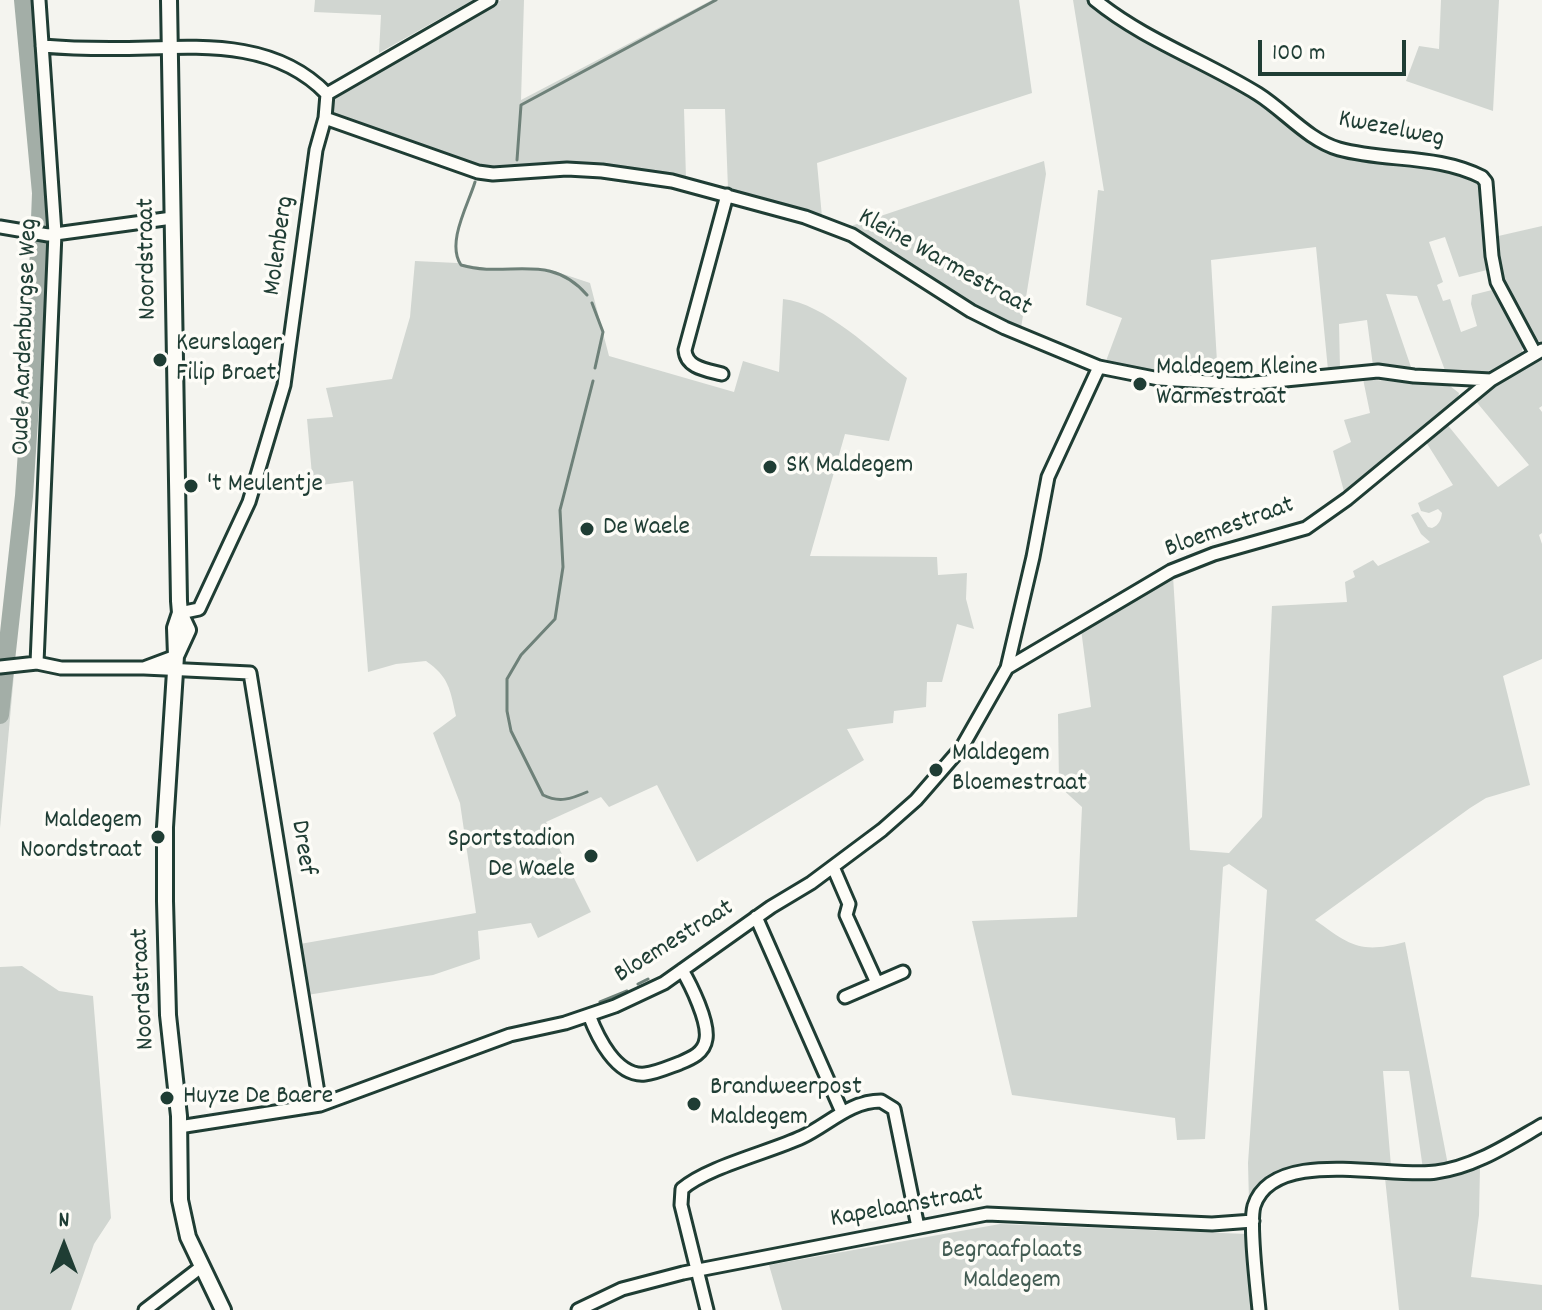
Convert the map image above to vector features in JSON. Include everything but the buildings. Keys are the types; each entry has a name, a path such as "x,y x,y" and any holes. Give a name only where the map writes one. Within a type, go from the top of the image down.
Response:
{"street":[{"name":"Oude Aardenburgse Weg","path":"37,663 52,234 39,0"},
{"name":"Noordstraat","path":"169,0 180,613 188,630 175,663 165,827 168,1015 179,1127 182,1211 188,1237 223,1310"},
{"path":"42,46 186,45 254,52 293,67 316,82 327,94 490,0"},
{"name":"Kwezelweg","path":"1095,0 1125,23 1243,85 1309,133 1336,148 1438,162 1482,177 1486,182 1497,282 1538,351"},
{"name":"Molenberg","path":"180,613 199,609 249,502 284,385 316,150 325,118 327,94"},
{"name":"Kleine Warmestraat","path":"325,118 478,172 602,171 672,181 805,217 852,235 971,311 1099,367 1159,379 1244,384 1378,371 1491,380"},
{"path":"722,374 693,365 685,356 727,195"},
{"path":"0,227 52,234 172,218"},
{"path":"1491,380 1538,351"},
{"name":"Bloemestraat","path":"179,1127 320,1105 501,1038 615,1006 664,983 882,830 962,747 1007,668 1048,477 1099,367"},
{"name":"Bloemestraat","path":"1007,668 1171,571 1214,554 1306,528 1347,499 1491,380"},
{"path":"0,667 37,663 61,668 144,668 175,663"},
{"name":"Dreef","path":"175,663 250,673 320,1105"},
{"path":"833,867 849,904 846,915 877,983"},
{"path":"756,917 842,1112"},
{"path":"589,1015 608,1055 634,1072 648,1074 695,1056 702,1050 706,1028 690,982 682,970"},
{"path":"845,997 903,972"},
{"path":"707,1310 681,1205 682,1189 701,1177 804,1136 842,1112 872,1101 881,1101 894,1109 918,1227"},
{"path":"1259,1310 1254,1208 1264,1190 1278,1179 1311,1170 1439,1172 1482,1158 1542,1125"},
{"name":"Kapelaanstraat","path":"578,1310 594,1306 622,1289 697,1271 918,1227 1001,1214 1212,1224 1253,1221"},
{"path":"145,1310 201,1267"}],"green space":[{"path":"315,0 473,0 379,53 381,15 314,12"},
{"path":"501,0 524,0 521,100 712,0 1019,0 1032,93 817,163 822,217 728,189 725,109 684,109 686,179 626,168 576,164 492,169 335,115 332,111 333,99 345,88"},
{"path":"1073,0 1087,0 1125,28 1243,91 1326,150 1459,171 1475,179 1483,187 1491,269 1459,277 1445,237 1429,242 1443,282 1437,285 1443,301 1450,299 1461,332 1477,326 1471,304 1472,295 1496,289 1523,343 1522,353 1489,372 1446,373 1417,296 1386,294 1412,370 1373,366 1367,320 1339,324 1340,368 1328,370 1316,247 1211,260 1218,379 1163,375 1106,361 1122,318 1086,305 1098,190 1104,191"},
{"path":"1441,0 1499,0 1493,111 1406,81 1419,46 1439,49"},
{"path":"1044,161 1046,174 1021,328 969,302 848,227"},
{"path":"1542,226 1542,341 1535,341 1505,289 1494,237"},
{"name":"De Waele","path":"415,261 485,268 545,268 590,283 609,356 734,392 743,361 779,372 783,299 799,302 832,319 907,378 889,441 845,434 810,556 937,557 938,575 967,573 966,599 974,629 957,624 942,682 927,682 926,707 894,711 893,723 847,729 864,760 697,862 657,785 609,807 601,797 546,822 591,912 538,938 531,923 478,931 480,959 433,975 307,995 300,944 476,913 460,803 433,733 456,716 450,691 440,673 426,661 396,664 368,672 353,481 313,486 307,419 333,417 326,388 392,379 410,317"},
{"path":"1542,356 1542,406 1539,408 1542,412 1542,533 1539,535 1542,544 1542,659 1503,676 1530,785 1486,798 1470,808 1315,920 1357,945 1377,947 1405,942 1448,1165 1423,1169 1409,1071 1383,1071 1391,1166 1324,1165 1288,1169 1271,1179 1249,1202 1248,1163 1267,890 1229,864 1223,867 1205,1139 1177,1140 1175,1118 1012,1095 972,921 1077,917 1082,807 1059,786 1058,714 1091,707 1081,629 1173,576 1190,850 1229,853 1262,817 1272,606 1347,602 1345,582 1355,577 1353,571 1373,560 1378,566 1430,542 1421,534 1411,515 1418,512 1432,528 1440,520 1442,513 1438,509 1429,513 1421,511 1418,503 1453,485 1426,442 1446,423 1498,487 1529,465 1474,399 1497,381"},
{"path":"1363,379 1450,386 1459,393 1458,398 1345,495 1333,451 1351,442 1344,420 1370,413"},
{"path":"4,673 14,674 0,828 0,699"},
{"path":"22,966 59,991 93,996 111,1218 94,1244 71,1310 0,1310 0,967"},
{"path":"1480,1168 1479,1215 1471,1277 1542,1285 1542,1310 1399,1310 1385,1178 1422,1180"},
{"name":"Begraafplaats Maldegem","path":"1000,1224 1247,1234 1255,1310 782,1310 769,1265"}],"waterway":[{"path":"0,715 24,496 41,193 23,0"},
{"path":"517,160 521,105 716,0"},
{"path":"475,182 457,235 457,256 461,265 478,269 543,270 573,282 587,295"},
{"path":"592,303 603,332 595,368"},
{"path":"587,792 565,799 543,795 511,731 507,711 507,679 521,655 555,619 563,567 560,510 593,381"},
{"path":"638,984 648,979"},
{"path":"600,1002 627,991"}],"place":[{"name":"Keurslager Filip Braet","path":"160,360"},
{"name":"Maldegem Kleine Warmestraat","path":"1140,384"},
{"name":"SK Maldegem","path":"770,467"},
{"name":"'t Meulentje","path":"191,486"},
{"name":"De Waele","path":"587,529"},
{"name":"Maldegem Bloemestraat","path":"936,770"},
{"name":"Maldegem Noordstraat","path":"158,837"},
{"name":"Sportstadion De Waele","path":"591,856"},
{"name":"Huyze De Baere","path":"167,1098"},
{"name":"Brandweerpost Maldegem","path":"694,1104"}]}
